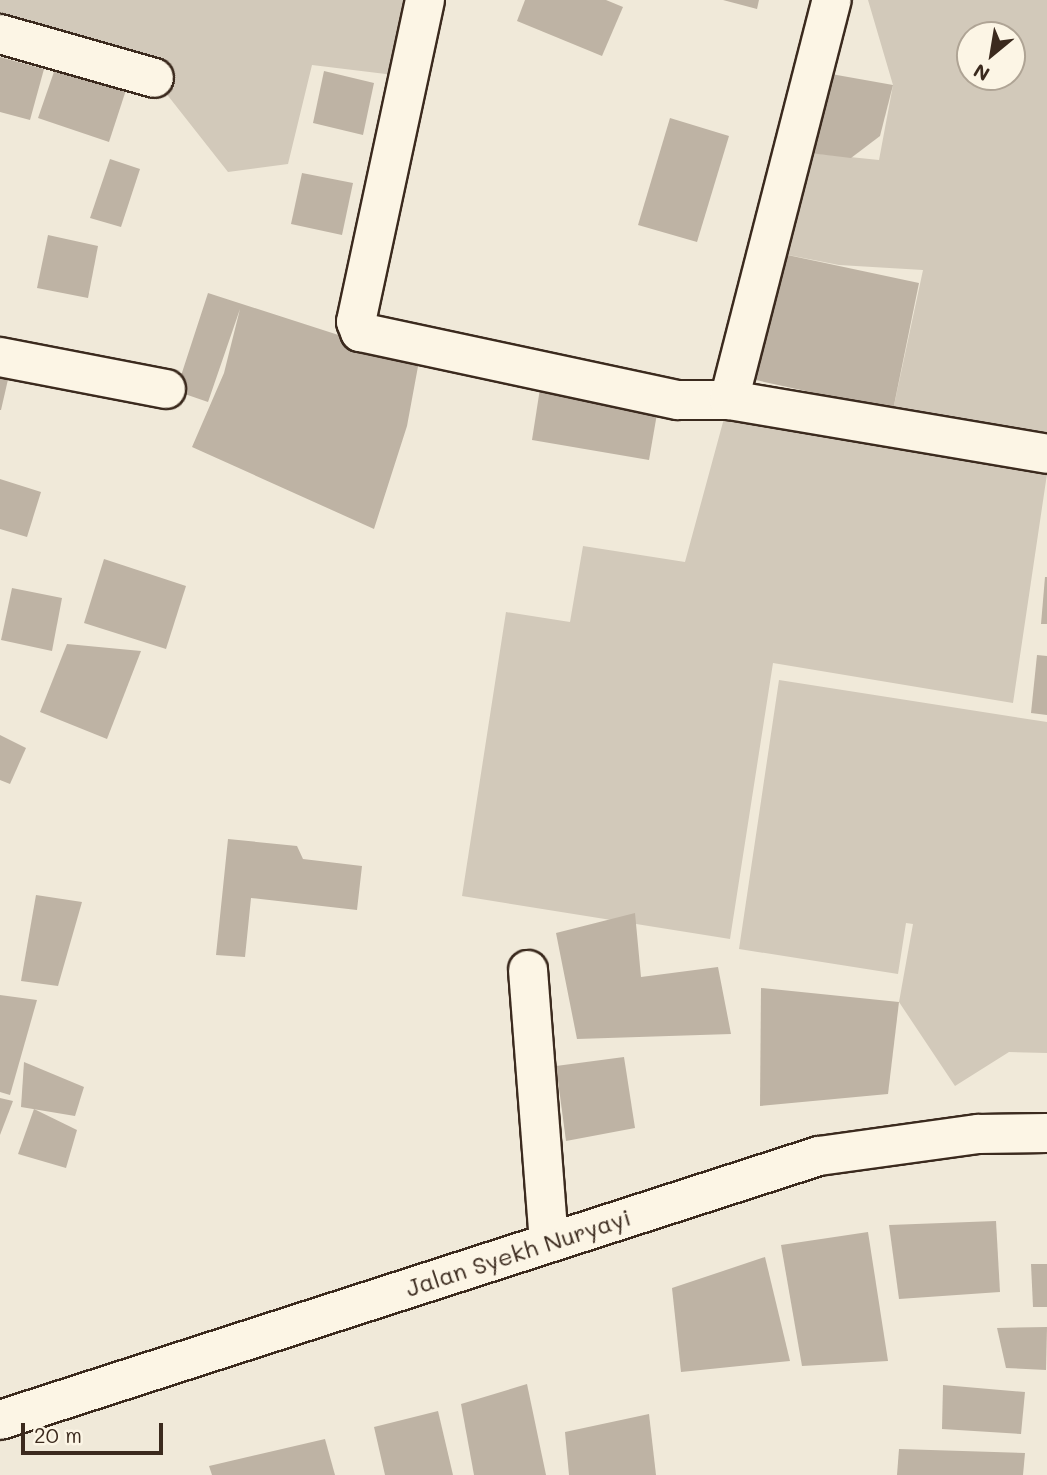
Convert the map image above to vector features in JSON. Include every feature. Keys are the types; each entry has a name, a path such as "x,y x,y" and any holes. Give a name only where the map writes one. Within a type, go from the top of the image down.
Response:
{"street":[{"path":"425,0 356,321 360,332 677,400 729,400 1047,454"},
{"path":"729,400 832,0"},
{"path":"0,34 154,78"},
{"path":"0,357 166,389"},
{"path":"528,970 549,1242"},
{"name":"Jalan Syekh Nuryayi","path":"0,1420 819,1156 978,1135 1047,1133"}],"shaded area":[{"path":"0,0 411,0 394,75 312,65 288,164 228,172 154,78 0,27"},
{"path":"868,0 1047,0 1047,474 1013,703 773,663 730,939 462,896 506,612 570,622 583,546 685,562 729,400 893,410 923,270 839,265 778,253 801,152 879,160 893,85"},
{"path":"779,680 1047,722 1047,1053 1009,1052 955,1086 899,1002 913,924 906,923 898,974 739,949"}],"building":[{"path":"525,0 606,0 623,7 602,56 517,21"},
{"path":"723,0 759,0 757,9"},
{"path":"0,57 44,69 30,120 0,112"},
{"path":"56,66 126,90 109,142 38,118"},
{"path":"324,71 374,83 363,135 313,123"},
{"path":"820,72 893,85 880,136 851,158 801,152"},
{"path":"670,118 729,136 697,242 638,225"},
{"path":"110,159 140,169 121,227 90,218"},
{"path":"302,173 353,183 342,235 291,224"},
{"path":"48,235 98,246 88,298 37,288"},
{"path":"778,253 919,283 893,410 751,379"},
{"path":"208,293 419,361 407,426 374,529 192,447 224,373 240,309 208,402 176,391"},
{"path":"0,359 12,362 1,410 0,410"},
{"path":"541,382 659,402 649,460 532,440"},
{"path":"0,479 41,492 27,537 0,529"},
{"path":"104,559 186,586 166,649 84,623"},
{"path":"1045,577 1047,624 1041,624"},
{"path":"12,588 62,598 52,651 1,640"},
{"path":"67,644 141,651 107,739 40,712"},
{"path":"1037,655 1047,656 1047,715 1031,713"},
{"path":"0,735 26,748 10,784 0,780"},
{"path":"228,839 297,846 303,859 362,866 357,910 251,898 245,957 216,955"},
{"path":"36,895 82,902 58,986 21,981"},
{"path":"635,913 641,977 718,967 731,1034 577,1039 556,933"},
{"path":"761,988 899,1002 888,1094 760,1106"},
{"path":"0,995 37,1000 10,1095 0,1092"},
{"path":"624,1057 635,1128 566,1141 556,1066"},
{"path":"24,1062 84,1087 75,1116 21,1107"},
{"path":"0,1098 13,1101 0,1135"},
{"path":"34,1109 77,1130 66,1168 18,1154"},
{"path":"996,1221 1000,1292 899,1299 889,1225"},
{"path":"868,1232 888,1361 802,1366 781,1245"},
{"path":"765,1257 790,1361 681,1372 672,1288"},
{"path":"1031,1264 1047,1264 1047,1307 1033,1307"},
{"path":"1047,1327 1046,1370 1006,1368 997,1328"},
{"path":"527,1384 546,1475 474,1475 461,1404"},
{"path":"943,1385 1025,1392 1021,1434 942,1429"},
{"path":"438,1411 453,1475 385,1475 374,1427"},
{"path":"649,1414 656,1475 569,1475 565,1432"},
{"path":"325,1439 335,1475 212,1475 209,1466"},
{"path":"899,1449 1025,1453 1023,1475 897,1475"}]}
